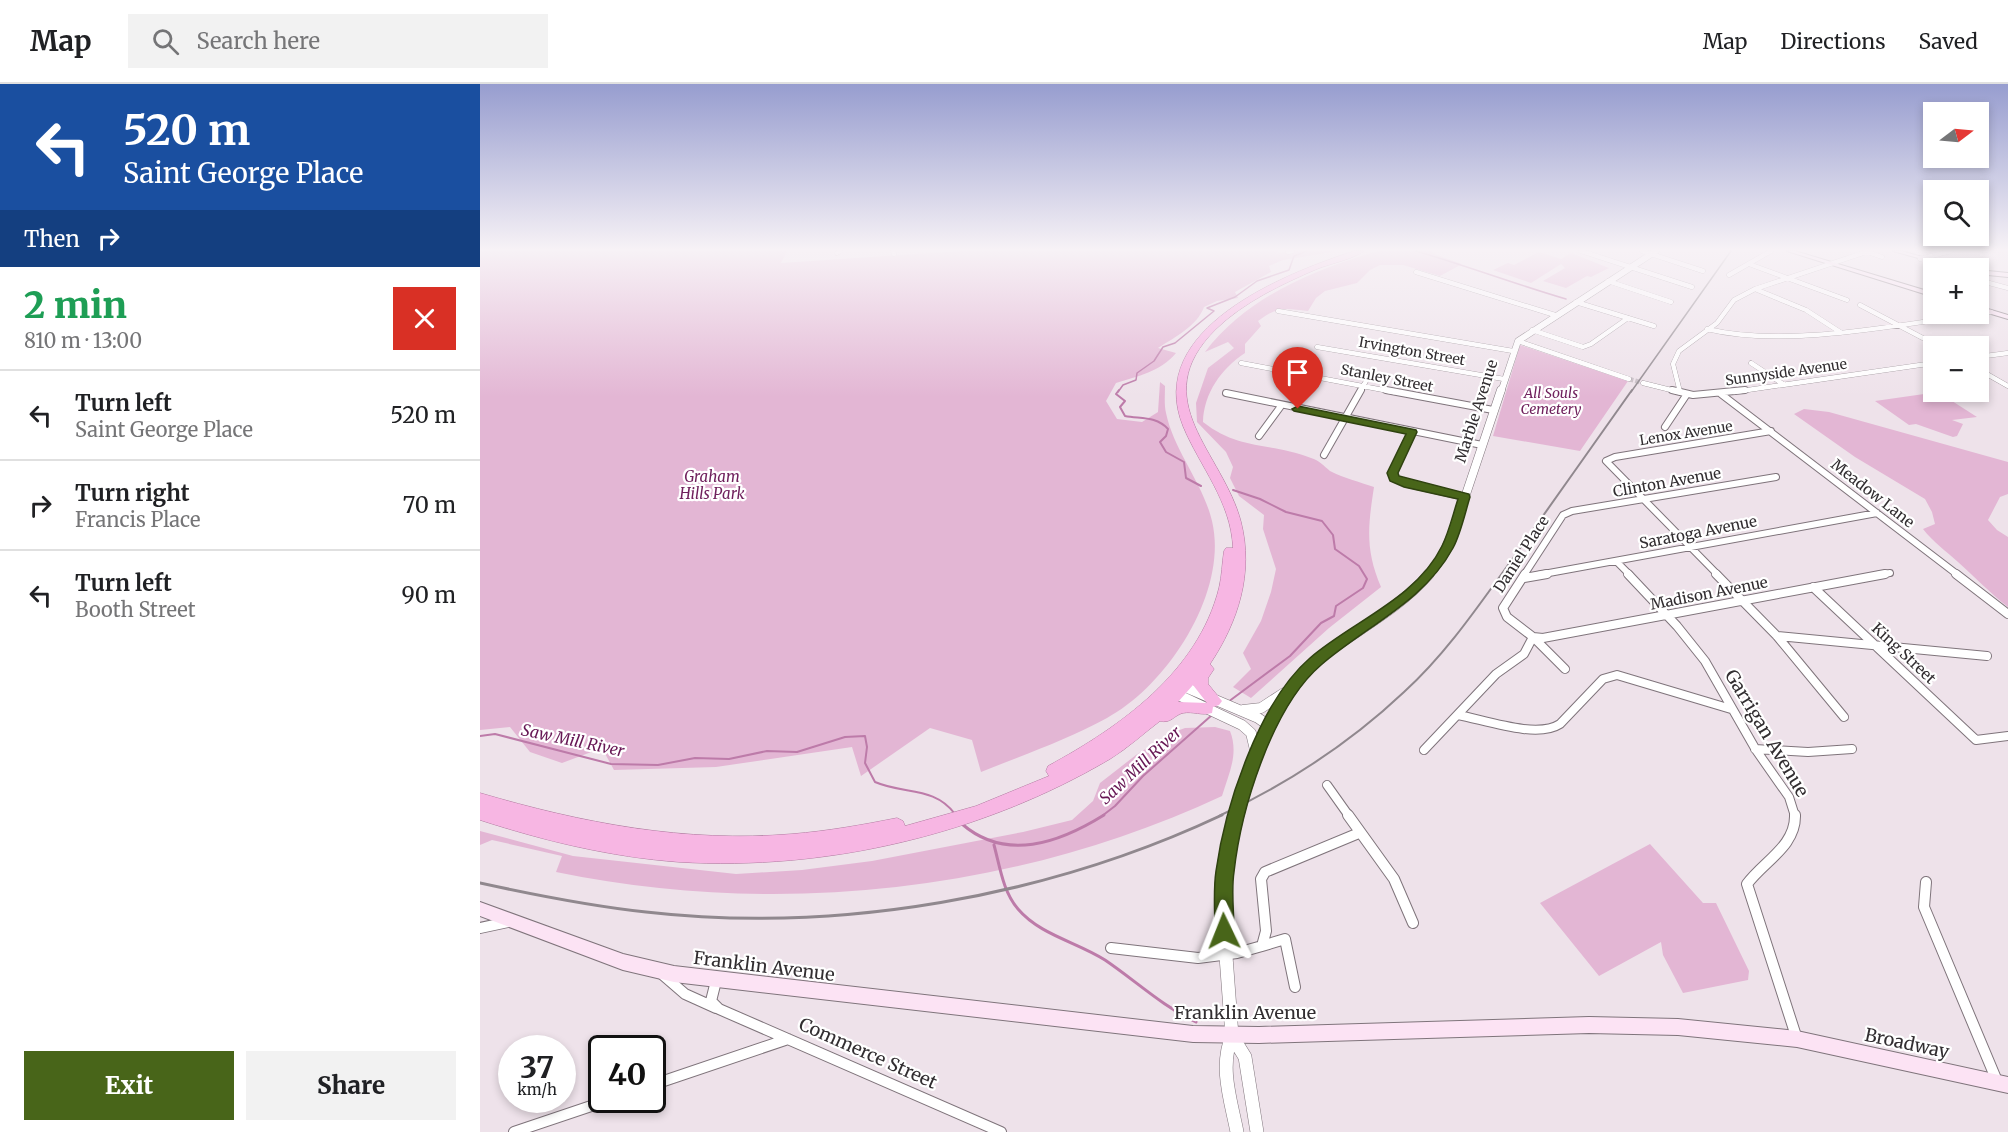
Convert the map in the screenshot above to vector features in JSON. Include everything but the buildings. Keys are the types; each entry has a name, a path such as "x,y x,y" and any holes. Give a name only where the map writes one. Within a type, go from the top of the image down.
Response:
{"highway":[{"path":"970,810 1076,759 1129,723 1175,688 1199,647 1215,617 1226,589 1230,554 1228,529 1222,506 1179,418 1174,385 1180,365 1189,349 1203,333 1244,300"},
{"path":"480,813 603,844 670,853 762,855 820,850 878,840 1042,787 1106,753 1148,722 1175,688 1212,650 1232,607 1239,572 1237,529 1230,506 1193,435 1184,412 1181,391 1184,370 1200,344 1241,306 1252,300"},
{"path":"1106,753 1121,750 1173,709 1210,705 1202,690 1200,680 1229,636 1235,620 1232,607"},
{"path":"480,800 536,817 597,831 664,841 716,845 771,844 828,839 938,820"}],"main road":[{"path":"1991,312 2008,317"},
{"name":"Commerce Street","path":"480,909 623,962 660,972"},
{"name":"Franklin Avenue","path":"660,972 716,981 1193,1035 1232,1036 1589,1025 1678,1027 1797,1039"},
{"name":"Broadway","path":"1797,1039 2003,1084"}],"street":[{"path":"1506,300 1555,315"},
{"name":"Marble Avenue","path":"1232,1036 1225,955 1223,897 1225,865 1256,754 1268,725 1292,688 1325,653 1404,599 1427,577 1448,547 1518,341 1579,300"},
{"path":"1665,300 1671,302"},
{"path":"1680,392 1673,364 1676,356 1679,351 1717,323 1734,300"},
{"path":"1781,300 1806,310 1840,332"},
{"path":"1576,302 1654,326"},
{"path":"1860,305 1923,338"},
{"path":"1278,311 1513,351"},
{"path":"1707,329 1728,334 1791,336 1840,332 1991,312"},
{"path":"1532,330 1583,347 1591,344 1628,318"},
{"path":"1518,341 1629,379"},
{"name":"Irvington Street","path":"1317,347 1504,379"},
{"path":"1989,356 2008,353"},
{"name":"Stanley Street","path":"1241,363 1493,410"},
{"path":"1751,363 1783,384"},
{"name":"Sunnyside Avenue","path":"1643,383 1687,394 1721,394 1923,365"},
{"path":"1324,455 1372,370"},
{"path":"1989,375 2008,386"},
{"path":"1226,393 1482,445"},
{"path":"1665,427 1687,394"},
{"name":"Meadow Lane","path":"1721,394 2008,614"},
{"path":"1259,436 1281,406"},
{"name":"Lenox Avenue","path":"1643,500 1606,461 1615,457 1771,431"},
{"path":"1412,432 1393,473 1394,478 1408,484 1465,497"},
{"name":"Clinton Avenue","path":"1563,515 1776,477"},
{"path":"1643,500 1692,547 1777,636 1844,717"},
{"name":"Saratoga Avenue","path":"1524,578 1876,513"},
{"name":"Daniel Place","path":"1533,637 1507,617 1503,608 1563,515"},
{"name":"Garrigan Avenue","path":"1616,561 1697,649 1755,749 1785,792 1795,812 1792,834 1785,847 1755,871 1747,884 1797,1039"},
{"name":"Madison Avenue","path":"1533,637 1543,638 1667,616 1890,573"},
{"name":"King Street","path":"1813,587 1976,740 2008,736"},
{"path":"1777,636 1987,656"},
{"path":"1424,750 1496,674 1524,654 1533,637 1565,669"},
{"path":"1458,716 1532,730 1552,729 1560,724 1603,679 1617,675 1731,709"},
{"path":"1175,688 1230,713 1268,725"},
{"path":"1230,713 1261,708 1292,688"},
{"path":"1230,713 1248,730 1256,754"},
{"path":"1755,749 1808,752 1852,749"},
{"path":"1327,785 1359,833 1394,879 1413,923"},
{"path":"1262,946 1266,931 1261,879 1265,872 1359,833"},
{"path":"1926,882 1924,906 2003,1084"},
{"path":"480,928 513,921"},
{"path":"1111,948 1198,958 1225,955 1285,939 1295,987"},
{"name":"Commerce Street","path":"660,972 685,994 1001,1132"},
{"path":"716,981 711,1001 719,1009"},
{"path":"1236,1132 1226,1060 1227,1044 1232,1036 1245,1057 1257,1132"},
{"path":"666,1080 788,1039"},
{"path":"514,1132 588,1107"}],"green space":[{"name":"Graham Hills Park","path":"480,300 1225,300 1204,307 1191,325 1158,348 1176,353 1163,365 1116,383 1106,401 1117,419 1142,422 1158,412 1160,382 1165,386 1165,410 1170,427 1208,507 1215,549 1211,577 1202,606 1188,634 1171,660 1151,684 1107,718 1045,747 981,772 972,740 930,728 861,776 852,747 716,767 614,770 602,748 562,763 530,752 510,727 480,730"},
{"path":"1315,300 1308,311 1276,310 1258,321 1261,326 1245,344 1245,353 1228,366 1210,392 1203,422 1230,438 1314,459 1330,471 1374,487 1369,538 1372,561 1381,587 1329,628 1251,698 1233,687 1251,669 1243,653 1261,621 1276,569 1263,529 1264,515 1239,496 1230,478 1233,467 1226,452 1197,422 1196,403 1208,368 1234,348 1228,342 1205,352 1222,333 1261,301"},
{"name":"All Souls Cemetery","path":"1520,345 1628,381 1580,451 1493,436"},
{"path":"1923,394 1923,402 1954,402 1977,417 1952,420 1963,424 1957,436 1953,437 1916,424 1909,425 1875,401"},
{"path":"1804,409 1829,412 2008,462 2008,494 2000,497 1988,520 2008,537 2008,607 1923,529 1935,524 1925,499 1855,457 1794,414"},
{"path":"1215,727 1230,731 1234,748 1222,796 1143,829 1062,855 979,874 895,887 810,893 725,893 640,886 556,872 562,856 492,840 480,845 480,831 573,856 736,874 802,870 872,861 1023,832 1072,820 1093,801 1100,783 1136,755 1169,734 1185,728"},
{"path":"1650,844 1703,903 1716,903 1749,971 1748,980 1683,993 1663,955 1661,942 1599,976 1540,903"}],"waterway":[{"name":"Saw Mill River","path":"1118,392 1123,385 1136,380 1137,373 1154,361 1163,347 1175,343 1214,311 1207,308 1228,300"},
{"name":"Saw Mill River","path":"1119,390 1116,394 1125,401 1120,407 1125,416 1153,420 1168,429 1166,436 1160,442 1166,452 1184,462 1186,478 1201,486"},
{"name":"Saw Mill River","path":"1228,702 1290,656 1321,623 1334,616 1336,606 1363,588 1367,579 1359,566 1335,549 1333,535 1322,521 1286,512 1260,499 1233,490"},
{"name":"Saw Mill River","path":"1102,816 1212,715"},
{"name":"Saw Mill River","path":"480,736 495,734 611,764 658,765 695,758 729,759 767,751 797,752 845,737 865,736 867,747 865,763 875,782 928,795 947,805 955,814"},
{"name":"Saw Mill River","path":"962,824 979,836 996,843 1033,844 1069,834 1104,815"},
{"path":"994,845 1009,895 1027,918 1048,932 1105,960 1160,1001 1196,1022"}],"tunnel":[{"path":"1629,379 1643,383"}],"railway":[{"path":"1631,392 1696,300"},
{"path":"1219,816 1316,762 1361,729 1420,677 1477,608 1632,390"},
{"path":"480,883 604,907 719,918 793,918 867,913 1014,888 1086,868 1155,844 1222,815"}],"route":[{"path":"1224,931 1224,874 1229,843 1253,762 1272,717 1298,680 1325,653 1404,599 1420,585 1448,547 1465,497 1408,484 1394,478 1393,473 1412,432 1298,409"}]}
